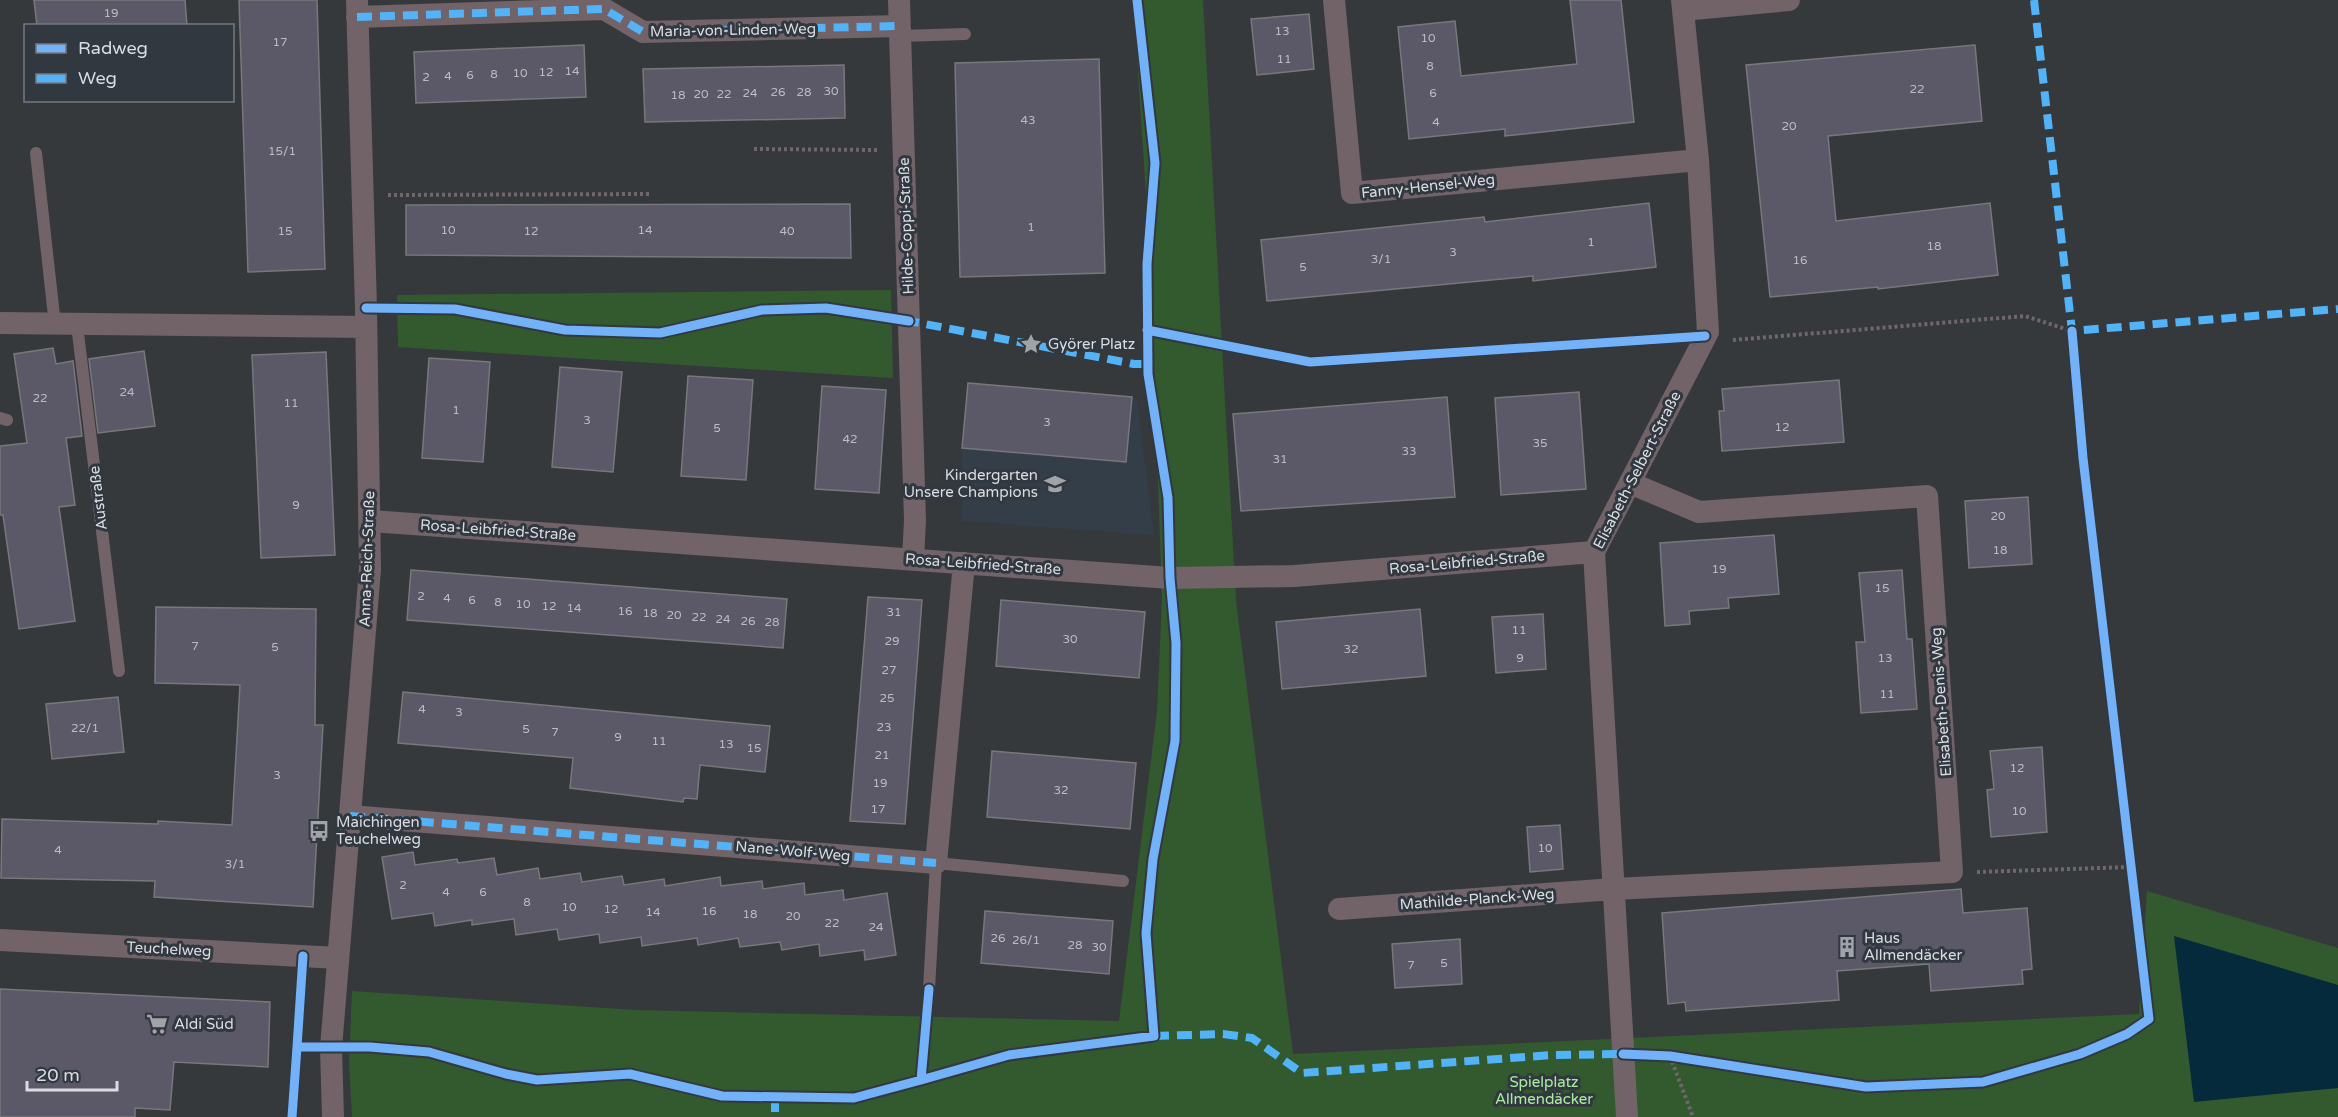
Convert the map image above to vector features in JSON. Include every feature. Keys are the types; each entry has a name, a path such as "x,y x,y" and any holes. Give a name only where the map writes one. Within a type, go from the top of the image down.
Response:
{"street":[{"name":"Hilde-Coppi-Straße","path":"899,0 915,520 913,559"},
{"name":"Fanny-Hensel-Weg","path":"1334,0 1352,193 1698,160"},
{"name":"Elisabeth-Selbert-Straße","path":"1628,1117 1594,552 1708,332 1698,160 1682,5 1789,0"},
{"name":"Maria-von-Linden-Weg","path":"357,8 604,9 643,32 900,31"},
{"name":"Anna-Reich-Straße","path":"333,1117 331,1048 370,570 371,521 357,8"},
{"path":"0,323 366,327"},
{"name":"Elisabeth-Denis-Weg","path":"1630,483 1699,512 1927,496 1952,872"},
{"name":"Rosa-Leibfried-Straße","path":"371,521 1207,579 1294,576 1594,552"},
{"path":"936,863 964,563"},
{"name":"Nane-Wolf-Weg","path":"350,816 936,863"},
{"path":"1614,889 1952,872"},
{"name":"Mathilde-Planck-Weg","path":"1340,909 1614,889"},
{"name":"Teuchelweg","path":"0,940 338,958"}],"lane":[{"path":"900,31 965,34"},
{"name":"Austraße","path":"36,153 66,325 119,671"},
{"path":"929,988 936,863 1123,881"}],"path":[{"path":"754,149 903,151"},
{"path":"363,195 652,194"},
{"path":"1147,330 1310,362 1704,339 2025,316 2072,331 2073,343"},
{"path":"2130,856 2132,879"},
{"path":"1952,872 2131,867"},
{"path":"1623,1054 1681,1057"},
{"path":"1670,1056 1693,1117"}],"shaded area":[{"name":"Kindergarten Unsere Champions","path":"968,383 1132,397 1137,401 1154,535 962,521 962,448"}],"green space":[{"name":"Spielplatz Allmendäcker","path":"1133,0 1203,0 1236,601 1293,1054 2139,1014 2147,891 2338,948 2338,1117 352,1117 349,1062 352,991 635,1010 1119,1021 1157,711 1162,599 1151,269"},
{"path":"891,290 893,378 398,347 397,295"}],"water":[{"path":"2174,936 2338,985 2338,1088 2194,1102"}],"building":[{"path":"34,0 185,0 187,24 37,24"},
{"path":"239,0 317,0 325,269 248,272"},
{"path":"1570,0 1621,0 1634,122 1505,136 1505,129 1409,139 1398,27 1455,21 1461,76 1577,64"},
{"path":"1309,14 1314,69 1257,75 1251,19"},
{"path":"584,45 586,97 416,103 414,52"},
{"path":"1975,45 1982,121 1828,136 1836,221 1990,203 1998,275 1878,289 1878,287 1770,297 1746,65"},
{"path":"1099,59 1105,273 960,277 955,63"},
{"path":"844,65 845,118 645,122 643,69"},
{"path":"1649,203 1656,267 1533,281 1533,276 1267,301 1261,240 1484,217 1485,222"},
{"path":"850,204 851,258 406,255 406,205"},
{"path":"53,348 56,364 73,361 82,436 66,438 75,505 59,507 75,621 19,629 3,515 0,515 0,446 27,443 14,354"},
{"path":"144,351 155,426 98,433 89,359"},
{"path":"326,352 335,555 261,558 252,355"},
{"path":"429,358 490,362 483,462 422,458"},
{"path":"560,367 622,372 613,472 552,467"},
{"path":"688,376 753,380 746,480 681,476"},
{"path":"1839,380 1844,442 1722,451 1719,411 1724,411 1722,389"},
{"path":"968,383 1132,397 1126,462 962,448"},
{"path":"822,386 886,390 879,493 815,489"},
{"path":"1579,392 1586,489 1501,495 1495,398"},
{"path":"1447,397 1455,497 1241,511 1233,414"},
{"path":"2028,497 2032,564 1969,568 1965,501"},
{"path":"1774,535 1779,594 1728,598 1729,608 1689,611 1690,624 1665,626 1660,543"},
{"path":"411,570 787,599 783,648 407,620"},
{"path":"1902,570 1907,639 1912,639 1917,709 1861,713 1856,642 1865,642 1859,573"},
{"path":"868,597 922,600 905,824 850,821"},
{"path":"1001,600 1145,612 1139,678 996,666"},
{"path":"156,607 316,609 315,725 323,725 313,907 154,897 155,881 1,878 2,819 158,824 158,821 232,825 240,685 155,683"},
{"path":"1420,609 1426,676 1282,689 1276,622"},
{"path":"1543,614 1546,669 1496,673 1492,617"},
{"path":"403,692 770,726 765,772 700,765 697,799 684,798 683,802 570,788 573,758 398,743"},
{"path":"118,697 124,752 52,759 46,704"},
{"path":"2042,747 2047,832 1991,837 1987,790 1994,789 1990,751"},
{"path":"992,751 1136,763 1130,829 987,817"},
{"path":"1560,825 1563,869 1530,872 1527,827"},
{"path":"413,852 415,865 457,859 458,863 494,858 497,875 538,868 540,879 580,873 582,882 622,876 624,885 664,879 665,886 720,877 721,886 762,881 763,889 804,883 805,895 843,890 844,900 887,893 896,955 865,960 864,950 820,956 819,944 782,950 780,942 740,947 738,938 698,945 697,938 642,946 641,937 600,943 599,934 559,940 557,929 516,935 514,919 472,925 472,920 435,926 433,913 392,919 382,857"},
{"name":"Haus Allmendäcker","path":"1961,889 1963,913 2027,908 2032,969 2022,970 2023,984 1931,991 1929,964 1837,971 1839,1000 1686,1011 1685,1002 1668,1004 1662,913"},
{"path":"985,911 1113,921 1109,974 981,963"},
{"path":"1460,939 1462,984 1395,988 1392,944"},
{"path":"0,989 270,1002 268,1067 174,1062 170,1110 135,1108 135,1117 0,1117"}],"marked path":[{"path":"2034,0 2072,331 2338,309"},
{"path":"357,17 604,9 643,32 899,26"},
{"path":"904,320 1134,364 1148,364"},
{"path":"350,816 936,863"},
{"path":"1154,1036 1223,1034 1252,1038 1302,1073 1553,1055 1623,1054"},
{"path":"775,1097 775,1117"}],"cycle path":[{"path":"929,989 921,1080 1009,1055 1154,1036 1146,933 1153,859 1175,741 1176,643 1170,578 1168,498 1148,374 1147,264 1155,163 1137,0"},
{"path":"366,308 455,309 565,330 660,333 762,310 826,308 909,321"},
{"path":"1147,330 1310,362 1705,336"},
{"path":"1623,1054 1670,1056 1866,1087 1983,1082 2080,1054 2127,1034 2149,1019 2083,458 2072,331"},
{"path":"297,1047 303,956"},
{"path":"292,1117 297,1047 370,1047 429,1052 506,1074 537,1080 630,1074 722,1096 854,1098 921,1080"}],"place":[{"name":"Györer Platz","path":"1031,344"},
{"name":"Kindergarten Unsere Champions","path":"1055,484"},
{"name":"Maichingen Teuchelweg","path":"319,831"},
{"name":"Haus Allmendäcker","path":"1847,947"},
{"name":"Aldi Süd","path":"157,1024"}]}
